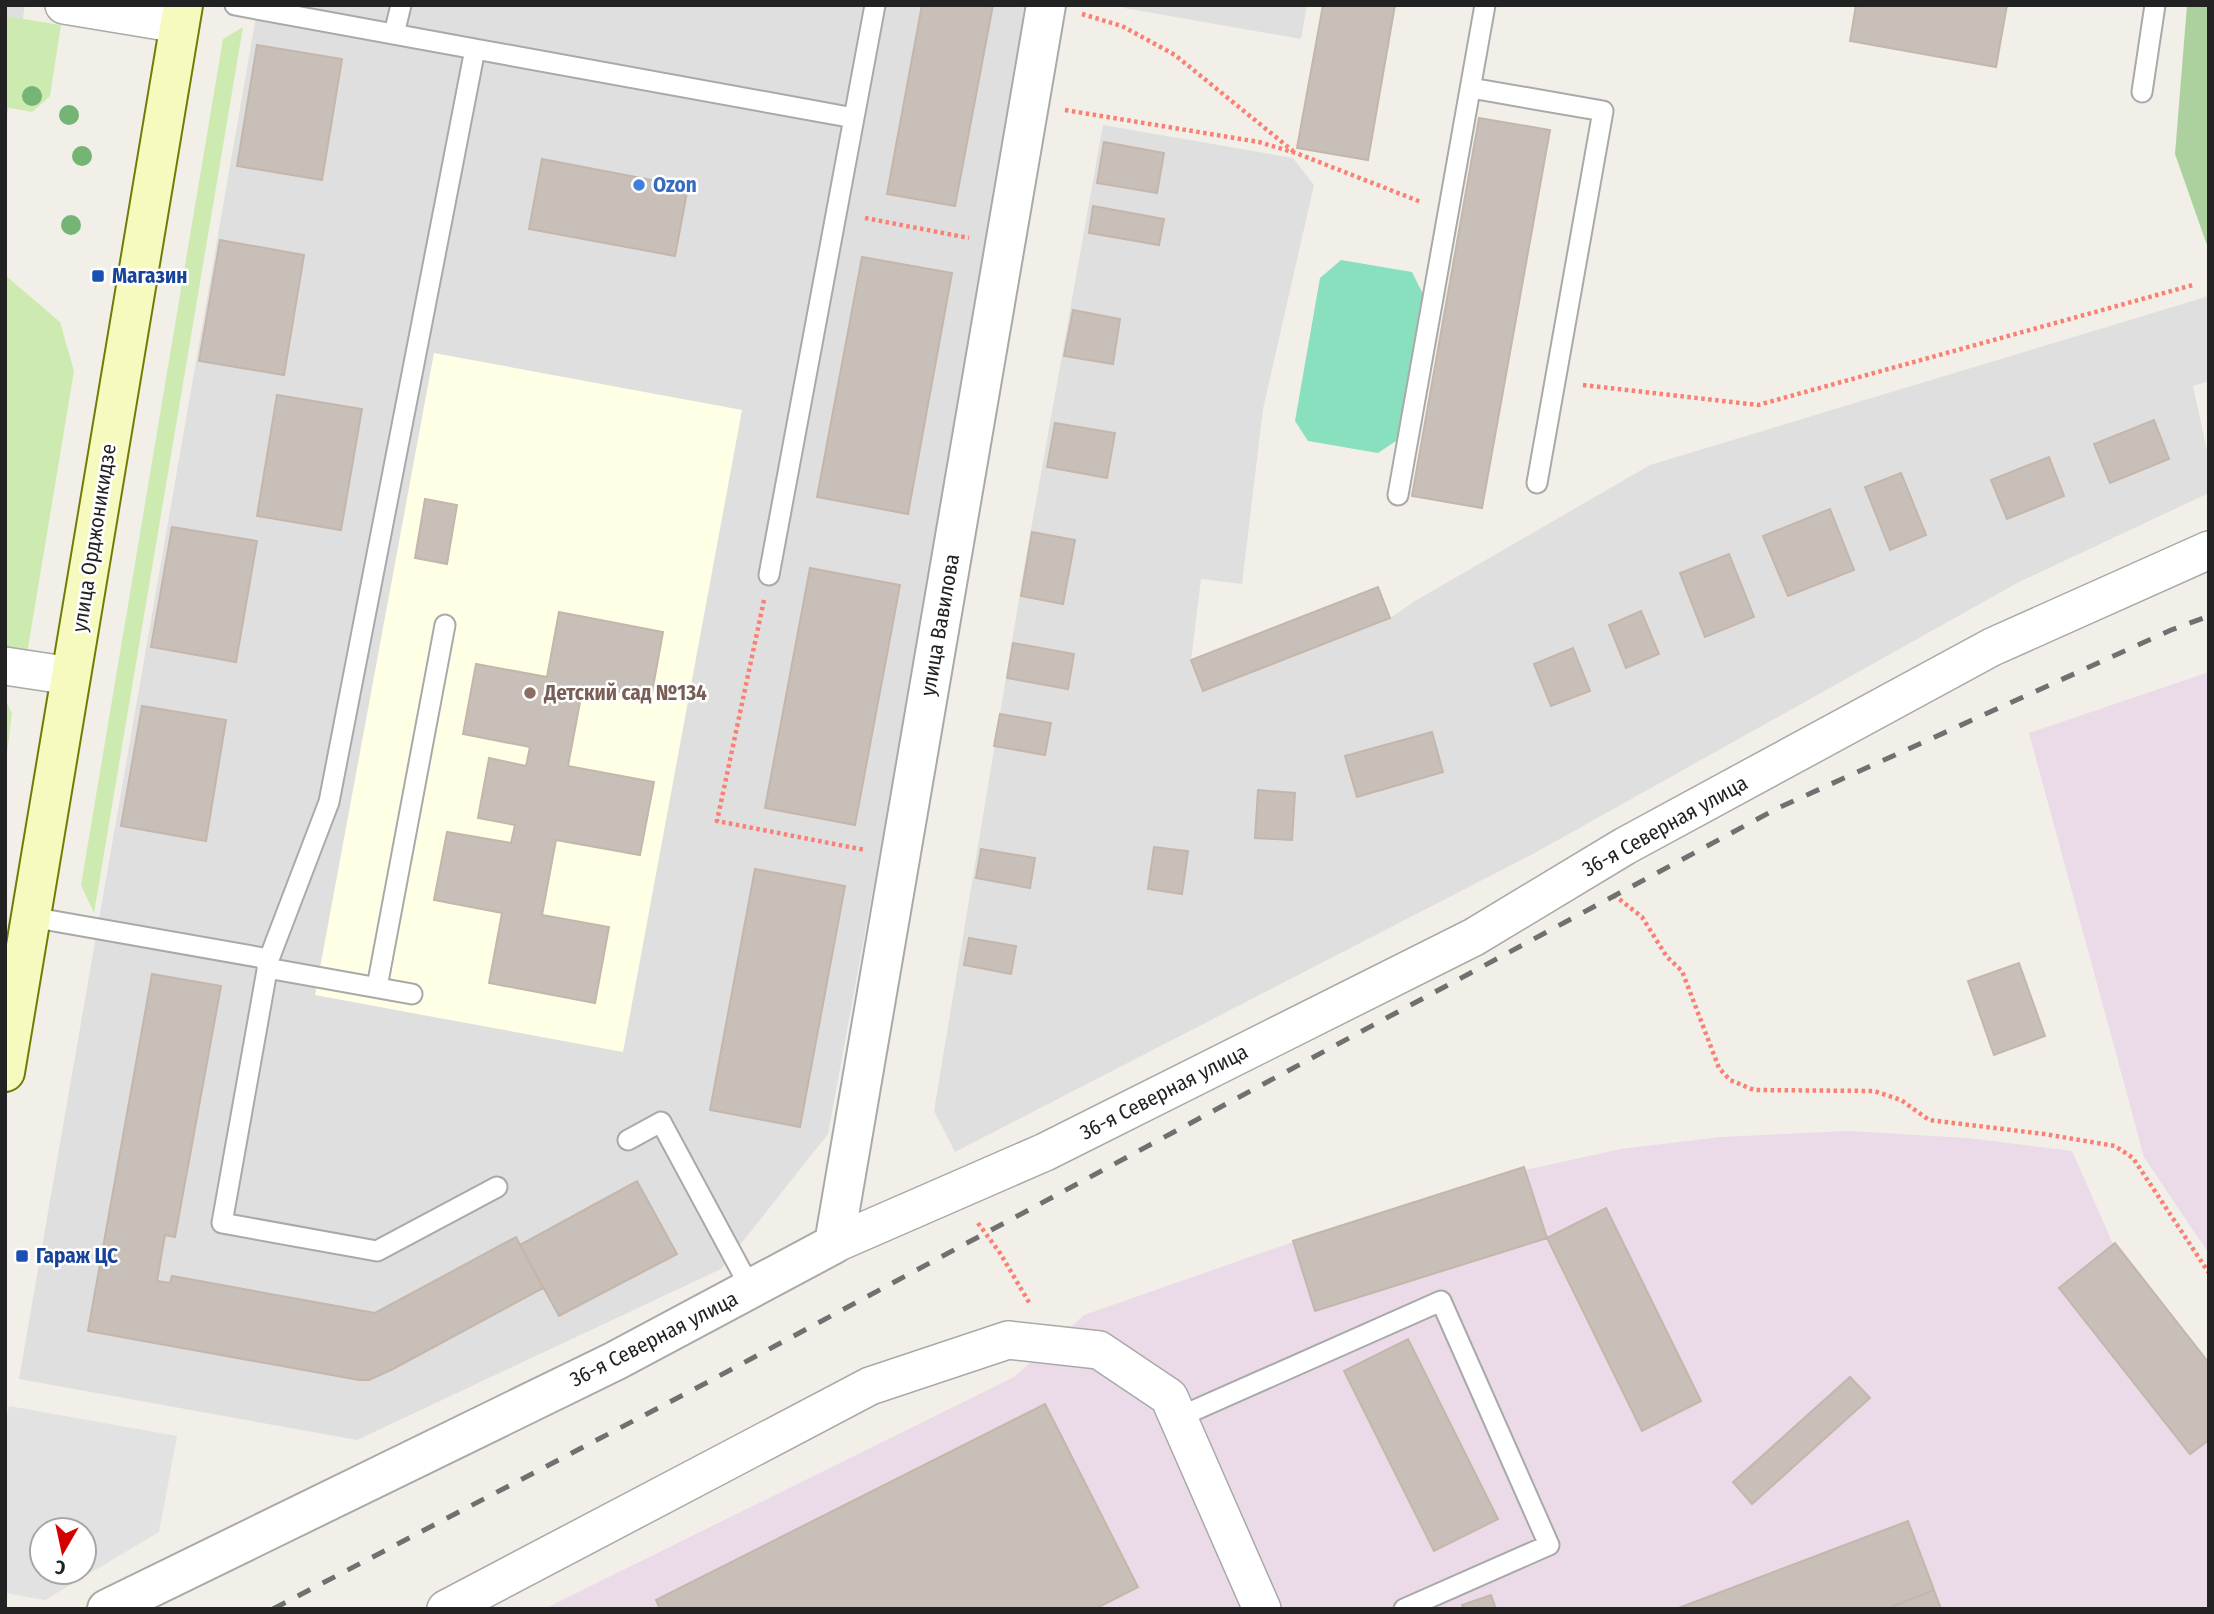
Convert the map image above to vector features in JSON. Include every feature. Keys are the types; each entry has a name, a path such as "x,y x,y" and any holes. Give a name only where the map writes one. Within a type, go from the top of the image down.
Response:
{"main road":[{"name":"улица Орджоникидзе","path":"5,1072 181,14"}],"street":[{"path":"64,5 181,14"},
{"name":"улица Вавилова","path":"834,1244 1046,6"},
{"name":"36-я Северная улица","path":"107,1609 615,1361 834,1244 1045,1152 1475,937 1625,846 1992,647 2209,550"},
{"path":"5,666 71,676"},
{"path":"446,1609 870,1386 1008,1340 1099,1350 1169,1397 1262,1609"}],"lane":[{"path":"394,34 401,5"},
{"path":"769,575 875,5"},
{"path":"1398,495 1485,5"},
{"path":"2142,92 2155,5"},
{"path":"245,6 854,118"},
{"path":"475,49 328,802 268,963 222,1223 377,1251 497,1187"},
{"path":"1471,88 1603,111 1537,482"},
{"path":"377,987 445,625"},
{"path":"31,916 412,994"},
{"path":"628,1140 661,1122 751,1289"},
{"path":"1177,1418 1441,1301 1549,1545 1404,1609"}],"path":[{"path":"1046,6 1074,11 1122,26 1175,55 1296,153"},
{"path":"1029,104 1258,142 1296,153 1448,212"},
{"path":"836,212 1005,245"},
{"path":"1554,381 1758,405 2193,285"},
{"path":"769,575 717,821 900,858"},
{"path":"1572,878 1595,885 1615,896 1642,917 1667,957 1682,971 1719,1068 1730,1080 1754,1090 1874,1091 1901,1100 1929,1120 2115,1146 2133,1157 2209,1273"},
{"path":"956,1192 1000,1254 1033,1308 1044,1344"}],"shaded area":[{"path":"5,5 25,5 5,128"},
{"path":"258,5 1024,5 1000,198 828,1134 721,1269 357,1440 19,1379"},
{"path":"1124,5 1307,5 1301,39 1124,8"},
{"path":"1103,125 1293,158 1314,185 1263,409 1242,584 1201,579 1191,660 1203,691 1390,618 1650,465 2209,296 2209,381 2193,386 2209,460 2209,493 2019,582 1533,854 955,1152 934,1111 1025,563"},
{"name":"Детский сад №134","path":"434,353 742,410 623,1052 315,995"},
{"path":"2209,672 2209,1254 2144,1157 2029,733"},
{"path":"1848,1131 1968,1138 2072,1151 2113,1244 2209,1367 2209,1609 544,1609 1014,1377 1084,1315 1293,1242 1525,1170 1621,1149 1720,1137"},
{"path":"9,1406 177,1436 159,1532 98,1568 98,1516 28,1516 28,1586 68,1586 45,1600 5,1593 5,1426"}],"green space":[{"path":"2187,5 2209,5 2209,251 2175,154"},
{"path":"5,16 61,25 50,96 32,112 5,107"},
{"path":"243,27 94,913 81,885 223,39"},
{"path":"1341,260 1412,272 1424,296 1399,439 1378,453 1308,441 1295,421 1320,278"},
{"path":"5,275 60,322 74,371 26,660 5,657"},
{"path":"5,699 12,713 5,770"}],"building":[{"path":"922,5 993,5 955,206 887,194"},
{"path":"1323,5 1395,5 1368,160 1297,148"},
{"path":"1856,5 2007,5 1996,67 1850,41"},
{"path":"257,45 342,59 322,180 237,166"},
{"path":"1479,118 1550,130 1482,508 1412,496"},
{"path":"1104,142 1164,153 1157,193 1097,183"},
{"path":"542,159 688,187 675,256 529,229"},
{"path":"1093,206 1164,219 1159,245 1089,233"},
{"path":"220,240 304,255 284,375 199,361"},
{"path":"862,257 952,273 908,514 817,497"},
{"path":"1073,310 1120,319 1113,364 1064,356"},
{"path":"277,395 362,409 341,530 257,516"},
{"path":"2154,420 2169,459 2110,483 2094,444"},
{"path":"1055,423 1115,433 1107,478 1047,467"},
{"path":"2049,457 2064,496 2007,519 1991,480"},
{"path":"1901,473 1926,535 1890,550 1865,487"},
{"path":"425,499 457,505 447,564 415,558"},
{"path":"1830,509 1854,570 1788,596 1763,536"},
{"path":"172,527 257,541 236,662 151,647"},
{"path":"1032,532 1075,540 1063,604 1021,596"},
{"path":"1729,554 1754,617 1705,637 1680,573"},
{"path":"810,568 900,585 855,825 765,808"},
{"path":"1378,587 1390,618 1203,691 1191,660"},
{"path":"1641,611 1659,654 1626,668 1609,625"},
{"path":"559,612 663,632 651,698 583,686 568,766 654,782 640,855 556,840 542,915 609,927 595,1003 489,983 502,913 434,900 447,832 511,843 515,825 478,818 489,758 526,766 530,747 463,734 476,664 547,677"},
{"path":"1013,643 1074,654 1068,689 1007,678"},
{"path":"1573,648 1590,691 1551,706 1534,664"},
{"path":"142,706 226,720 206,841 121,826"},
{"path":"1000,714 1051,723 1045,755 994,746"},
{"path":"1432,732 1443,772 1357,797 1345,756"},
{"path":"1258,790 1295,793 1292,840 1255,838"},
{"path":"1154,847 1188,851 1182,894 1148,889"},
{"path":"981,849 1035,858 1030,888 976,878"},
{"path":"755,869 845,886 800,1127 710,1110"},
{"path":"969,938 1016,946 1011,974 964,965"},
{"path":"2019,963 2045,1036 1994,1055 1968,981"},
{"path":"152,974 221,986 175,1237 165,1235 157,1281 170,1283 172,1276 375,1313 516,1237 543,1288 369,1380 88,1331"},
{"path":"1524,1167 1547,1238 1315,1311 1293,1241"},
{"path":"637,1181 677,1254 559,1316 520,1245"},
{"path":"1606,1208 1701,1401 1642,1431 1547,1238"},
{"path":"2115,1243 2209,1363 2209,1440 2190,1454 2059,1288"},
{"path":"1408,1339 1498,1519 1434,1551 1344,1371"},
{"path":"1850,1377 1870,1398 1752,1504 1733,1482"},
{"path":"1045,1404 1138,1587 1095,1609 660,1609 656,1600"},
{"path":"1908,1521 1934,1590 1886,1609 1676,1609"},
{"path":"1934,1590 1941,1609 1886,1609"},
{"path":"1491,1595 1496,1609 1464,1609 1462,1605"}],"railway":[{"path":"273,1609 706,1383 1778,808 2171,630 2209,616"}],"place":[{"name":"Ozon","path":"639,185"},
{"name":"Магазин","path":"98,276"},
{"name":"Детский сад №134","path":"530,693"},
{"name":"Гараж ЦС","path":"22,1256"}]}
